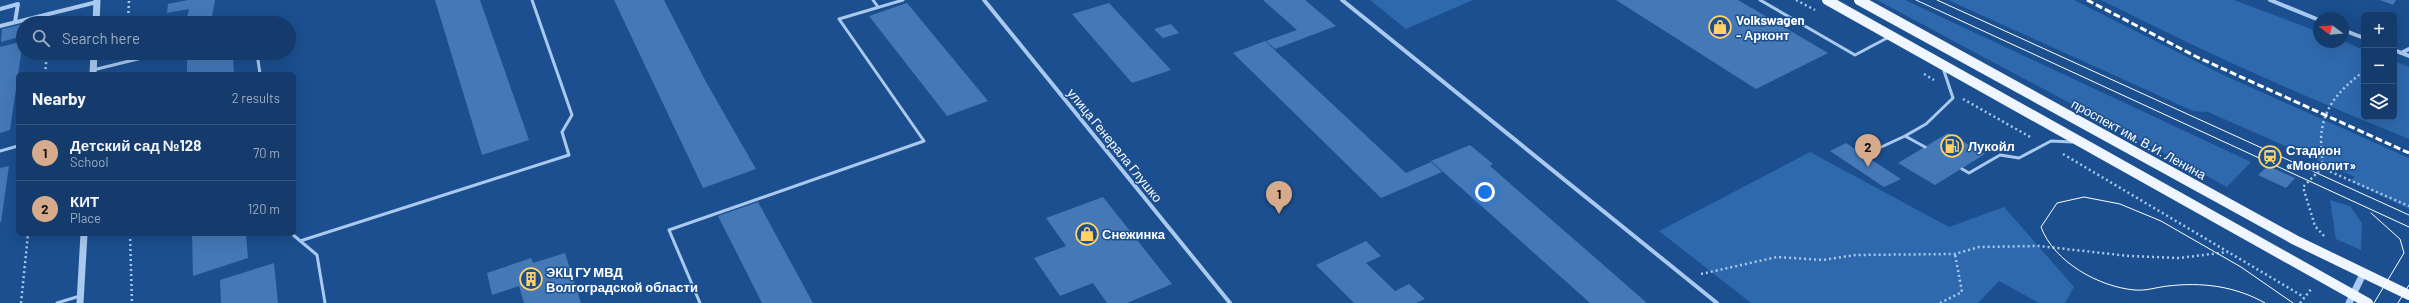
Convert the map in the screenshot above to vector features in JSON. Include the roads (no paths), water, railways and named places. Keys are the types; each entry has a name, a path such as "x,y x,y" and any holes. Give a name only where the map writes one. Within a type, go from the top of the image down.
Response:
{"main road":[{"path":"1827,0 2323,277 2352,299 2368,303"},
{"name":"проспект им. В.И. Ленина","path":"1859,0 2295,240 2409,294"}],"street":[{"name":"улица Генерала Глушко","path":"984,0 1230,303"},
{"path":"1342,0 1717,303"},
{"path":"2270,0 2313,18"},
{"path":"38,16 97,1 96,16"},
{"path":"0,9 18,2 15,22 0,26"},
{"path":"2349,32 2361,37"},
{"path":"2401,53 2409,49"},
{"path":"2397,51 2409,56"},
{"path":"93,72 94,60"},
{"path":"81,299 84,236"},
{"path":"2352,299 2364,274"}],"lane":[{"path":"300,241 569,154 562,132 572,115 533,0"},
{"path":"873,0 878,7"},
{"path":"700,303 669,230 924,141 838,19 903,0"},
{"path":"1760,0 1855,55 1892,36"},
{"path":"93,72 137,60"},
{"path":"258,60 260,72"},
{"path":"1864,155 1906,136 1926,124 1953,98 1942,64"},
{"path":"1906,136 1925,147"},
{"path":"1962,169 1969,173 2000,155 2019,158 2051,141 2081,142"},
{"path":"0,151 16,147"},
{"path":"294,236 317,255 325,303"},
{"path":"57,303 81,299"}],"tram line":[{"path":"1916,0 2409,227"},
{"path":"1937,0 2409,215"},
{"path":"2265,303 2254,297 2230,289 2206,285 2164,286 2135,290 2107,284 2093,278 2067,262 2047,240 2041,227 2057,203 2084,197 2120,204 2161,221 2241,267 2293,303"},
{"path":"2371,213 2400,239 2404,253 2374,303"},
{"path":"2398,303 2409,285"}],"railway":[{"path":"2087,0 2197,57 2409,153"}],"place":[{"name":"Volkswagen - Арконт","path":"1720,27"},
{"name":"Лукойл","path":"1952,146"},
{"name":"Стадион «Монолит»","path":"2270,157"},
{"name":"КИТ","path":"1868,167"},
{"name":"Детский сад №128","path":"1279,214"},
{"name":"Снежинка","path":"1087,234"},
{"name":"ЭКЦ ГУ МВД Волгоградской области","path":"531,279"}]}
